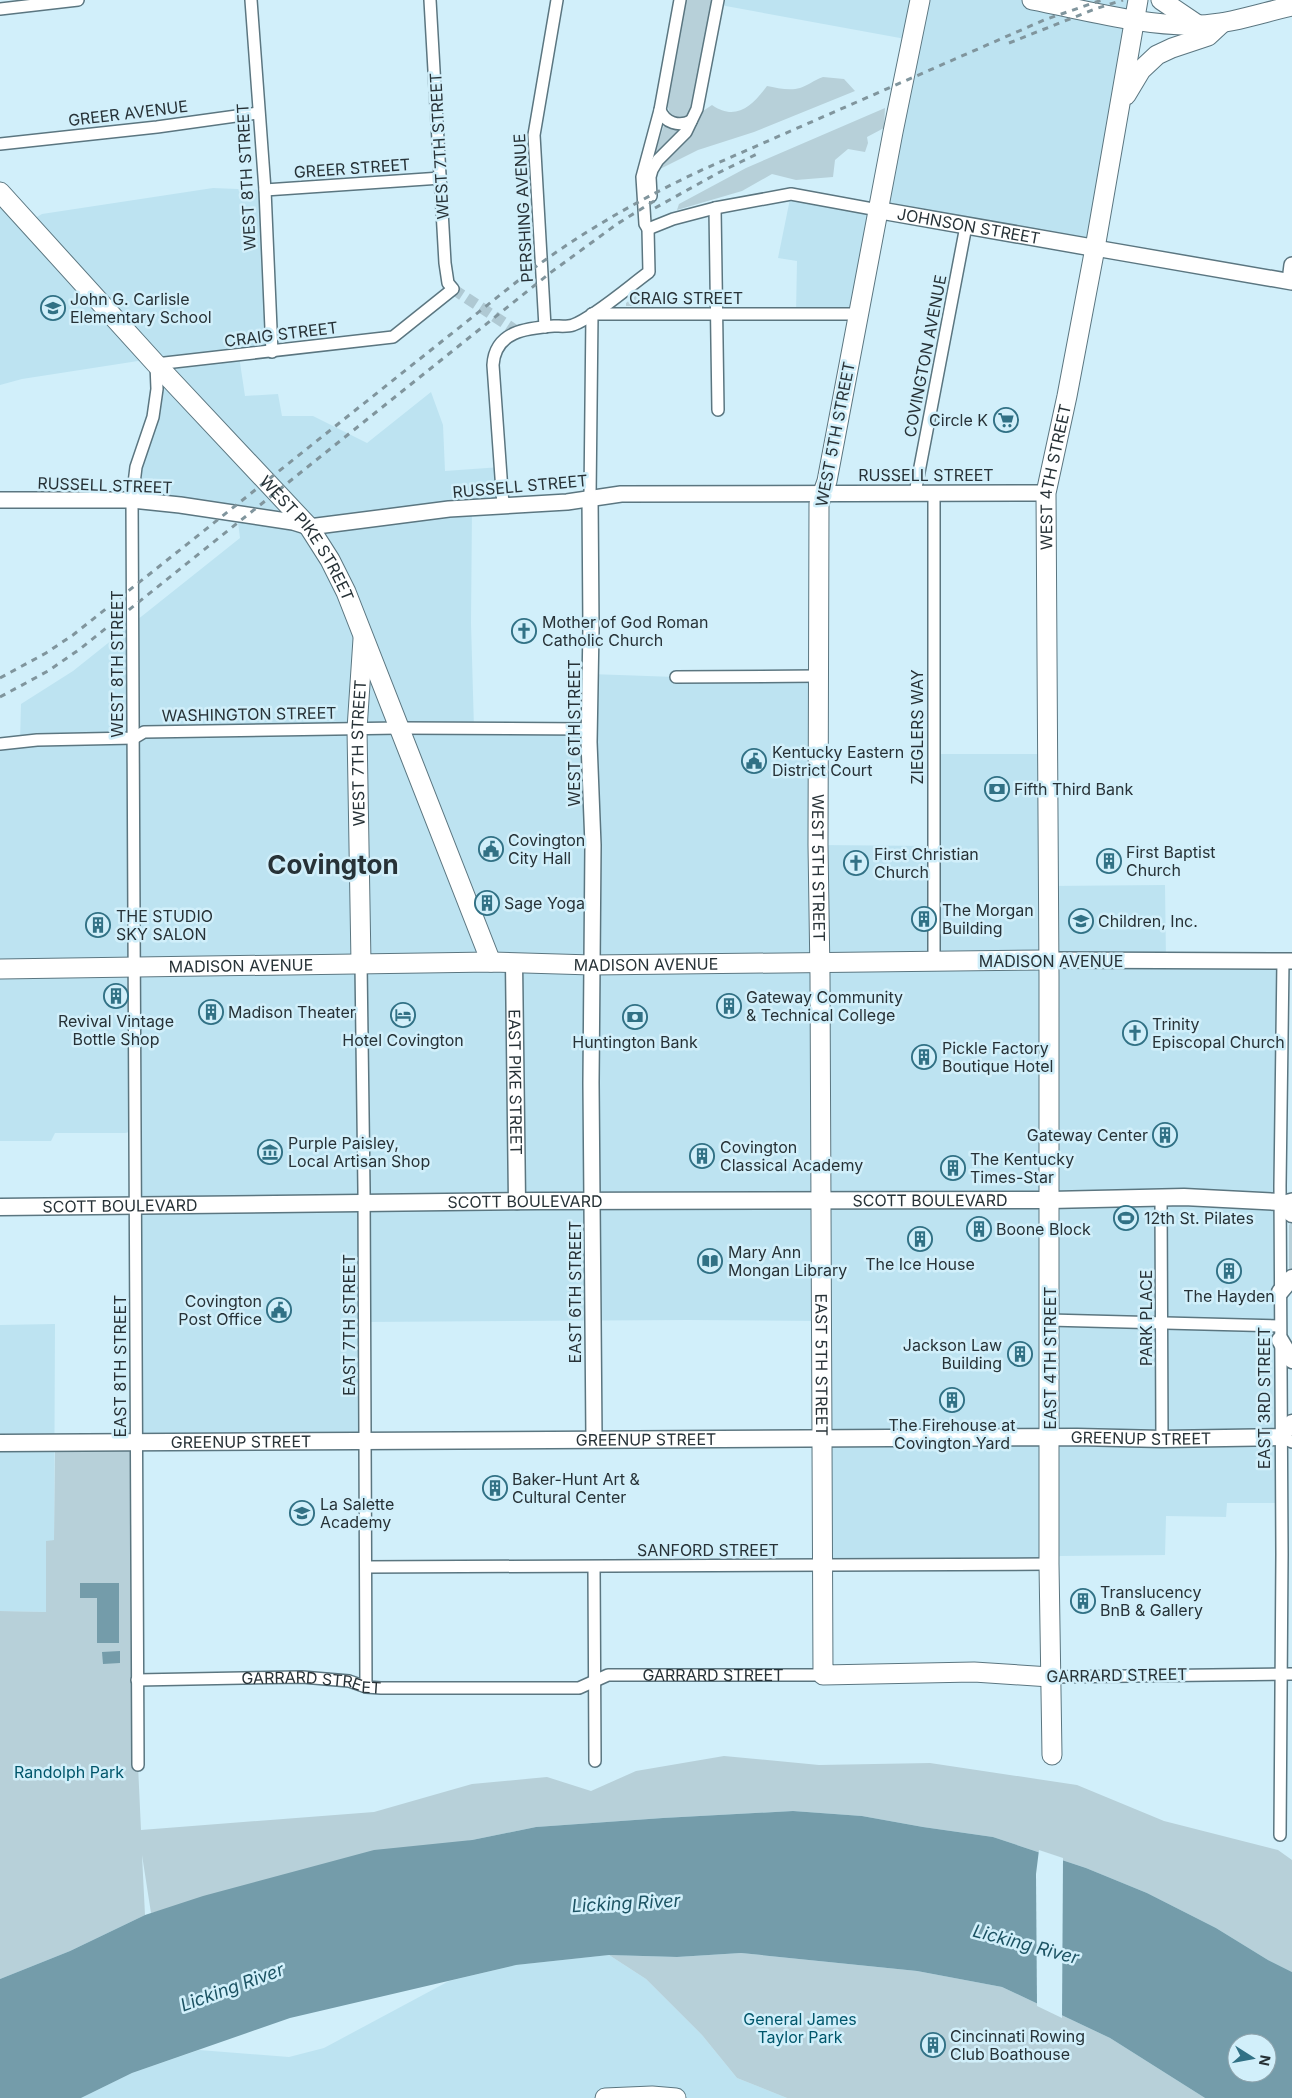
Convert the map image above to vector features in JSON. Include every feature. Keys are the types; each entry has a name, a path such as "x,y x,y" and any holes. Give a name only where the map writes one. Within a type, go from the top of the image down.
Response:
{"main road":[{"name":"WEST 5TH STREET","path":"820,964 818,845 819,504 827,481 920,0"},
{"path":"1032,0 1165,24 1199,25 1224,22 1292,6"},
{"name":"WEST 4TH STREET","path":"1049,960 1046,493 1067,396 1095,248 1138,0"},
{"path":"1161,0 1199,25"},
{"path":"1119,107 1141,70 1157,56 1172,48 1208,36 1224,22"},
{"name":"WEST PIKE STREET","path":"0,192 156,364 309,527 332,564 363,633 491,962"},
{"name":"JOHNSON STREET","path":"878,210 1095,248"},
{"name":"WEST 7TH STREET","path":"361,963 357,729 363,633"},
{"name":"MADISON AVENUE","path":"0,969 361,963 491,962 592,965 1049,960"},
{"name":"EAST 4TH STREET","path":"1049,960 1049,1564 1052,1755"},
{"name":"EAST PIKE STREET","path":"514,963 517,1201"},
{"name":"EAST 5TH STREET","path":"820,964 823,1674"},
{"path":"1161,1197 1286,1200 1292,1214"},
{"name":"SCOTT BOULEVARD","path":"0,1207 364,1202 1050,1200 1161,1197"},
{"path":"1280,1292 1292,1278"},
{"path":"1280,1333 1292,1360"},
{"path":"1286,1440 1292,1423"},
{"name":"GREENUP STREET","path":"0,1443 594,1439 1050,1438 1286,1440"},
{"name":"GARRARD STREET","path":"823,1674 974,1672 1050,1677"},
{"path":"605,2098 652,2096 676,2098"}],"street":[{"path":"0,9 78,0"},
{"name":"WEST 8TH STREET","path":"251,0 265,190 272,352"},
{"name":"WEST 7TH STREET","path":"430,0 445,263 448,283 453,289"},
{"name":"PERSHING AVENUE","path":"545,327 534,135 557,0"},
{"path":"648,229 645,224 642,177 660,110 680,0"},
{"path":"592,314 649,272 648,229 652,220 650,177 658,160 682,138 697,110 718,0"},
{"path":"660,110 664,118 673,123 682,124 692,121"},
{"name":"GREER AVENUE","path":"0,144 157,127 258,112"},
{"name":"GREER STREET","path":"265,190 441,178"},
{"name":"JOHNSON STREET","path":"648,229 673,219 715,208 791,194 878,210"},
{"path":"715,208 718,410"},
{"name":"COVINGTON AVENUE","path":"916,492 966,226"},
{"name":"JOHNSON STREET","path":"1095,248 1291,281"},
{"path":"1291,281 1292,265"},
{"name":"CRAIG STREET","path":"156,364 393,337 453,289"},
{"name":"CRAIG STREET","path":"503,505 494,356 498,346 518,332 528,328 572,325 592,314 858,314"},
{"name":"WEST 6TH STREET","path":"592,314 589,729 593,845 592,965"},
{"name":"WEST 8TH STREET","path":"134,967 132,500 136,467 152,417 157,389 156,364"},
{"name":"ZIEGLERS WAY","path":"934,492 934,962"},
{"name":"RUSSELL STREET","path":"0,500 132,500 189,506 293,522 309,527 448,510 567,502 590,497 621,494 1046,493"},
{"path":"676,677 818,676"},
{"name":"WASHINGTON STREET","path":"0,744 37,740 134,738 144,732 399,728 589,729"},
{"name":"MADISON AVENUE","path":"1049,960 1287,961"},
{"name":"EAST 3RD STREET","path":"1280,1835 1287,1674 1286,1440 1280,1333 1280,1292 1286,1200 1287,961"},
{"name":"EAST 7TH STREET","path":"361,963 366,1441 366,1686"},
{"name":"EAST 6TH STREET","path":"592,965 594,1439"},
{"name":"EAST 8TH STREET","path":"134,967 138,1765"},
{"name":"PARK PLACE","path":"1161,1197 1162,1440"},
{"path":"1049,1320 1162,1322 1280,1333"},
{"name":"SANFORD STREET","path":"366,1567 1049,1564"},
{"path":"594,1567 594,1761"},
{"name":"GARRARD STREET","path":"137,1680 302,1677 349,1681 381,1688 579,1688 594,1683 608,1675 823,1674"},
{"name":"GARRARD STREET","path":"1050,1677 1287,1674"}],"shaded area":[{"path":"693,0 1138,0 1095,248 878,210 911,40"},
{"path":"213,188 265,190 272,352 239,356 245,396 278,394 282,416 313,416 367,443 431,392 443,425 445,471 501,467 503,505 472,508 471,623 474,729 589,729 590,674 676,677 818,676 818,845 933,846 933,754 1047,754 1048,886 1165,885 1166,961 1283,961 1281,1503 1227,1503 1226,1517 1166,1516 1165,1555 1060,1556 1049,1564 822,1565 820,1321 365,1322 366,1441 137,1442 135,1131 125,1133 55,1133 51,1141 0,1141 0,744 20,742 21,704 73,671 240,538 237,514 132,500 153,417 156,364 138,361 22,379 0,385 0,192 28,222 42,214"},
{"path":"791,194 878,210 858,314 796,314 797,261 778,258"},
{"path":"55,1324 54,1540 46,1542 46,1612 0,1611 0,1325"},
{"path":"609,1955 646,1979 702,2035 737,2078 787,2098 81,2098 132,2073 199,2050 289,2057 324,2048 449,1981 516,1965"}],"green space":[{"path":"686,0 712,0 692,108 686,117 676,118 671,116 667,105"},
{"path":"823,77 844,79 855,91 754,132 698,150 660,169 661,160 695,128 700,113 712,105 729,112 736,111 750,105 767,86 796,89"},
{"path":"885,108 884,128 867,137 868,143 865,152 848,149 835,160 833,177 796,180 772,174 742,191 677,210 679,204 746,168"},
{"path":"664,125 684,129 655,156 654,155"},
{"path":"640,292 642,294 642,306 626,306 626,303"},
{"path":"1292,1222 1292,1271 1289,1271 1289,1225"},
{"name":"Randolph Park","path":"137,1442 138,1765 141,1830 374,1812 472,1784 547,1777 591,1791 636,1771 724,1756 819,1765 930,1763 1077,1785 1164,1821 1278,1850 1292,1860 1292,1972 1268,1960 1216,1928 1147,1893 1086,1868 993,1837 862,1816 793,1811 536,1827 151,1913 142,1855 145,1915 70,1951 0,1979 0,1611 46,1612 46,1541 54,1540 55,1443"},
{"name":"General James Taylor Park","path":"741,1953 917,1971 1002,1987 1110,2038 1205,2098 787,2098 737,2078 702,2035 646,1979 609,1955 677,1957"}],"water":[{"path":"80,1583 119,1583 119,1643 97,1643 97,1598 80,1598"},
{"path":"120,1651 120,1663 103,1664 102,1652"},
{"name":"Licking River","path":"793,1811 862,1816 993,1837 1086,1868 1147,1893 1216,1928 1268,1960 1292,1972 1292,2098 1205,2098 1110,2038 1002,1987 917,1971 741,1953 677,1957 609,1955 516,1965 290,2018 132,2073 81,2098 0,2098 0,1979 70,1951 145,1915 203,1896 374,1850 472,1840 536,1827"}],"pier":[{"path":"1039,1850 1063,1858 1062,2018 1037,2006 1036,1874"}],"tunnel":[{"path":"453,289 518,332"}],"railway":[{"path":"0,678 46,653 73,635 534,268 595,227 638,202 704,169 1044,20 1102,0"},
{"path":"1009,43 1123,0"},
{"path":"655,208 718,173 761,152"},
{"path":"0,697 48,671 80,649 550,273 617,224 659,198"}],"place":[{"name":"John G. Carlisle Elementary School","path":"53,308"},
{"name":"Circle K","path":"1006,420"},
{"name":"Mother of God Roman Catholic Church","path":"524,631"},
{"name":"Kentucky Eastern District Court","path":"754,761"},
{"name":"Fifth Third Bank","path":"997,789"},
{"name":"Covington City Hall","path":"491,849"},
{"name":"First Baptist Church","path":"1109,861"},
{"name":"First Christian Church","path":"856,863"},
{"name":"Sage Yoga","path":"487,903"},
{"name":"The Morgan Building","path":"924,919"},
{"name":"Children, Inc.","path":"1081,921"},
{"name":"THE STUDIO SKY SALON","path":"98,925"},
{"name":"Revival Vintage Bottle Shop","path":"116,996"},
{"name":"Gateway Community & Technical College","path":"729,1006"},
{"name":"Madison Theater","path":"211,1012"},
{"name":"Hotel Covington","path":"403,1015"},
{"name":"Huntington Bank","path":"635,1017"},
{"name":"Trinity Episcopal Church","path":"1135,1033"},
{"name":"Pickle Factory Boutique Hotel","path":"924,1057"},
{"name":"Gateway Center","path":"1165,1135"},
{"name":"Purple Paisley, Local Artisan Shop","path":"270,1152"},
{"name":"Covington Classical Academy","path":"702,1156"},
{"name":"The Kentucky Times-Star","path":"953,1168"},
{"name":"12th St. Pilates","path":"1126,1218"},
{"name":"Boone Block","path":"979,1229"},
{"name":"The Ice House","path":"920,1239"},
{"name":"Mary Ann Mongan Library","path":"710,1261"},
{"name":"The Hayden","path":"1229,1271"},
{"name":"Covington Post Office","path":"279,1310"},
{"name":"Jackson Law Building","path":"1020,1354"},
{"name":"The Firehouse at Covington Yard","path":"952,1400"},
{"name":"Baker-Hunt Art & Cultural Center","path":"495,1488"},
{"name":"La Salette Academy","path":"302,1513"},
{"name":"Translucency BnB & Gallery","path":"1083,1601"},
{"name":"Cincinnati Rowing Club Boathouse","path":"933,2045"}],"district":[{"name":"Covington","path":"333,864"}]}
